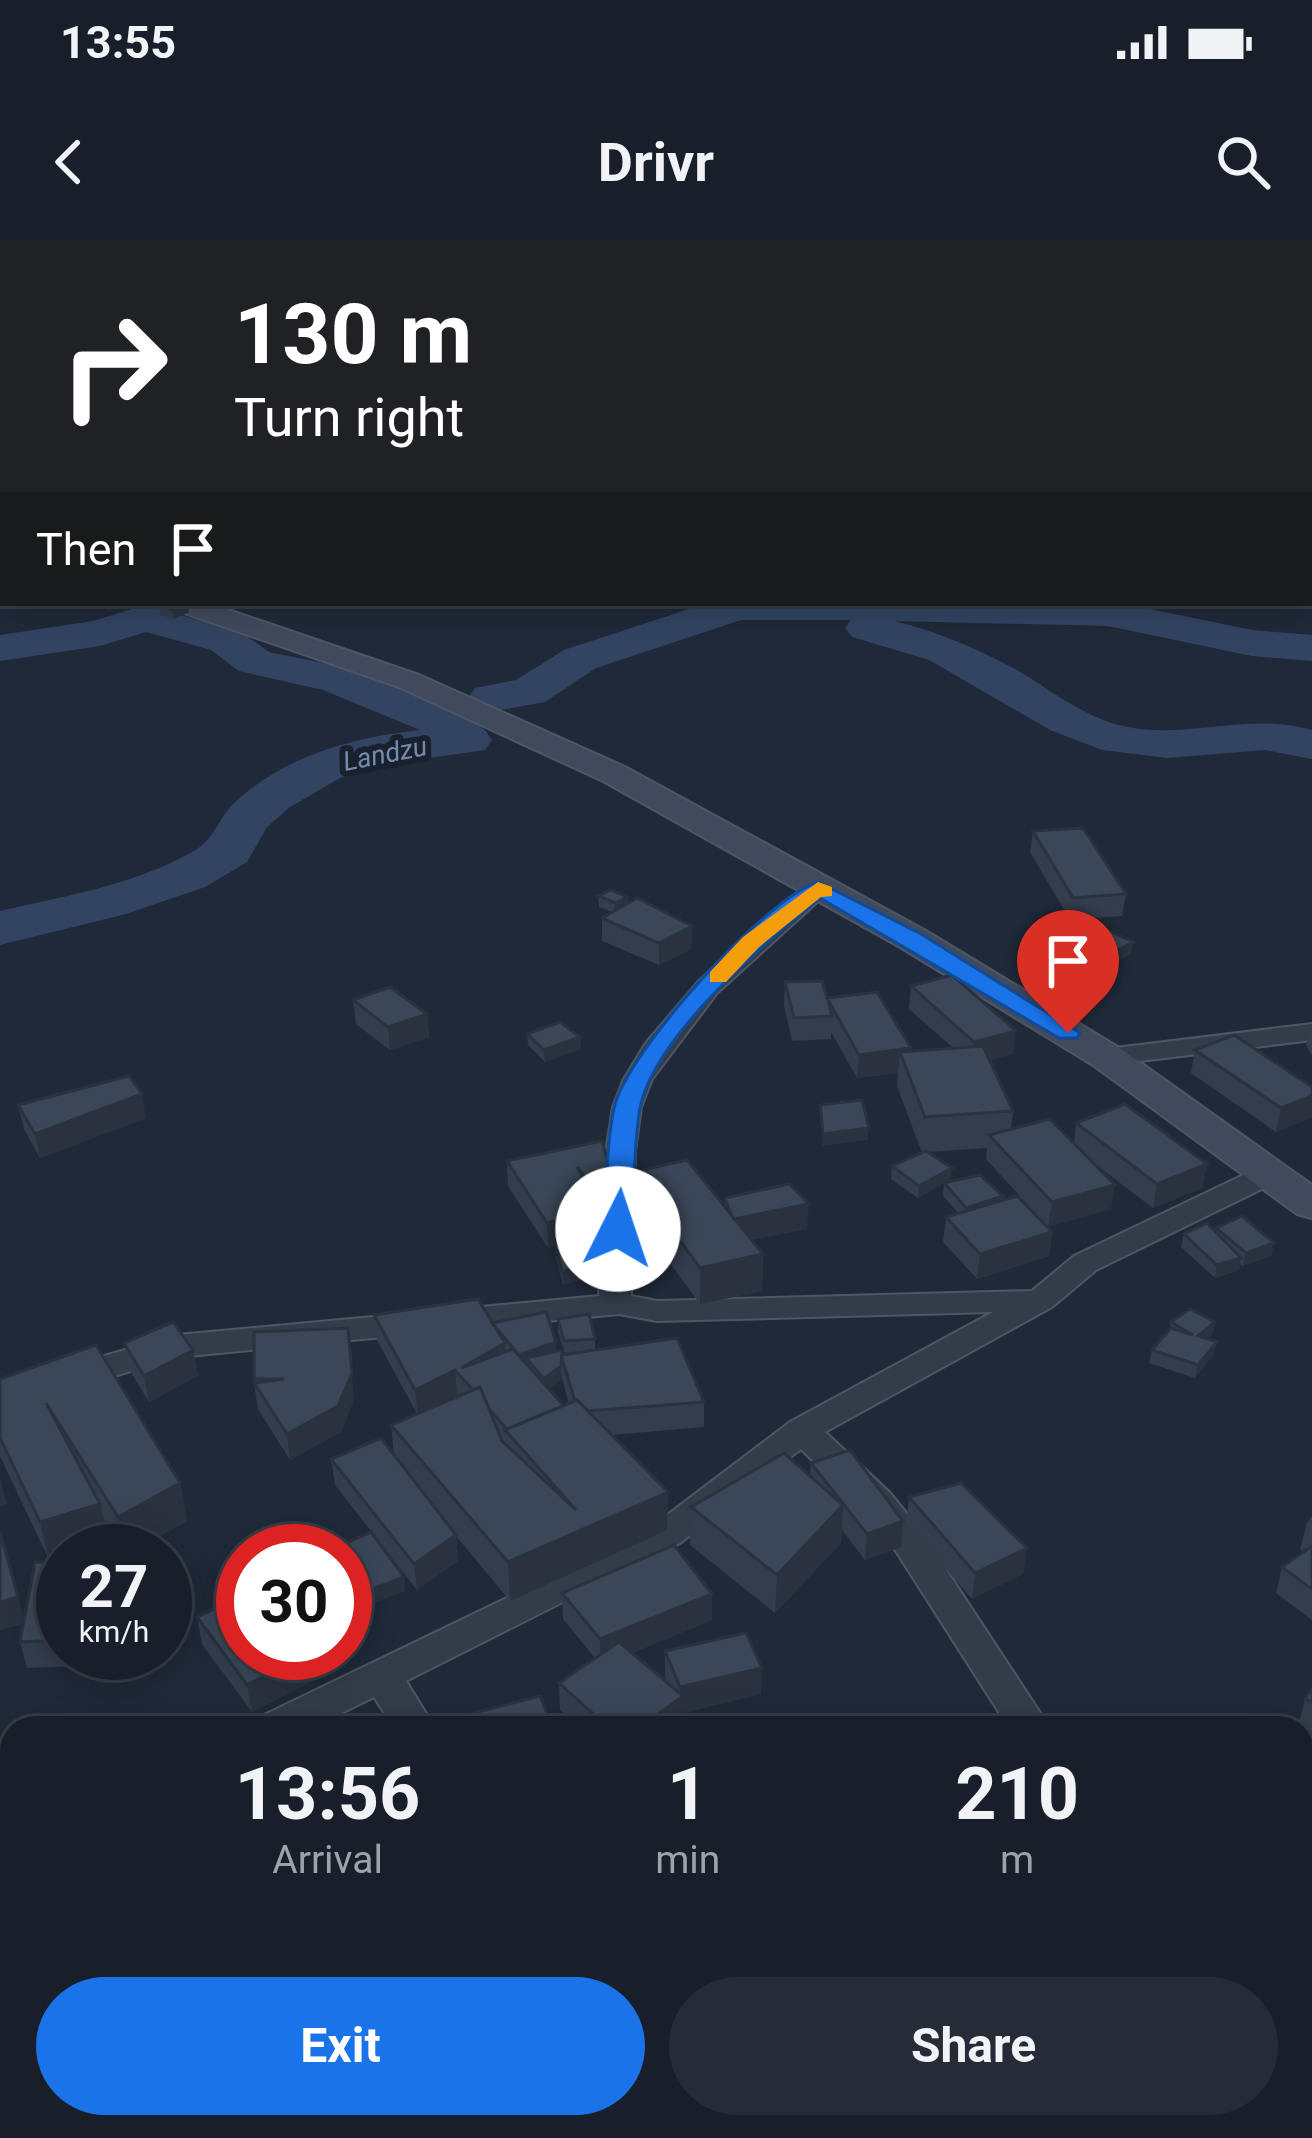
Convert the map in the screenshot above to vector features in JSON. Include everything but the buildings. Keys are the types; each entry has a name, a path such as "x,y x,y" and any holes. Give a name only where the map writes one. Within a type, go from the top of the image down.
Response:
{"main road":[{"path":"191,606 409,680 614,774 913,939 1106,1057 1312,1204"}],"street":[{"path":"619,1304 612,1290 628,1105 650,1062 694,1002 751,942 818,888"},
{"path":"1106,1057 1312,1032"},
{"path":"299,1716 595,1574 667,1534 802,1430 1041,1300 1084,1263 1269,1174"},
{"path":"0,1398 177,1346 619,1304 657,1311 1041,1300"},
{"path":"802,1430 878,1502 907,1539 1022,1716"},
{"path":"381,1676 407,1716"}],"waterway":[{"name":"Landzu","path":"491,698 529,692 580,659 630,639 739,607 1108,613 1252,643 1312,648"},
{"name":"Landzu","path":"0,648 100,633 145,618 226,641 255,662 336,679 435,719 468,740 380,750 323,767 272,796 249,817 229,851 186,876 134,895 0,928"},
{"name":"Landzu","path":"867,628 944,651 1067,720 1119,740 1167,743 1265,735 1312,745"}],"slow traffic":[{"path":"718,977 751,942 818,888 825,892"}],"route":[{"path":"618,1229 628,1105 650,1062 694,1002 751,942 818,888 1068,1033"}]}
